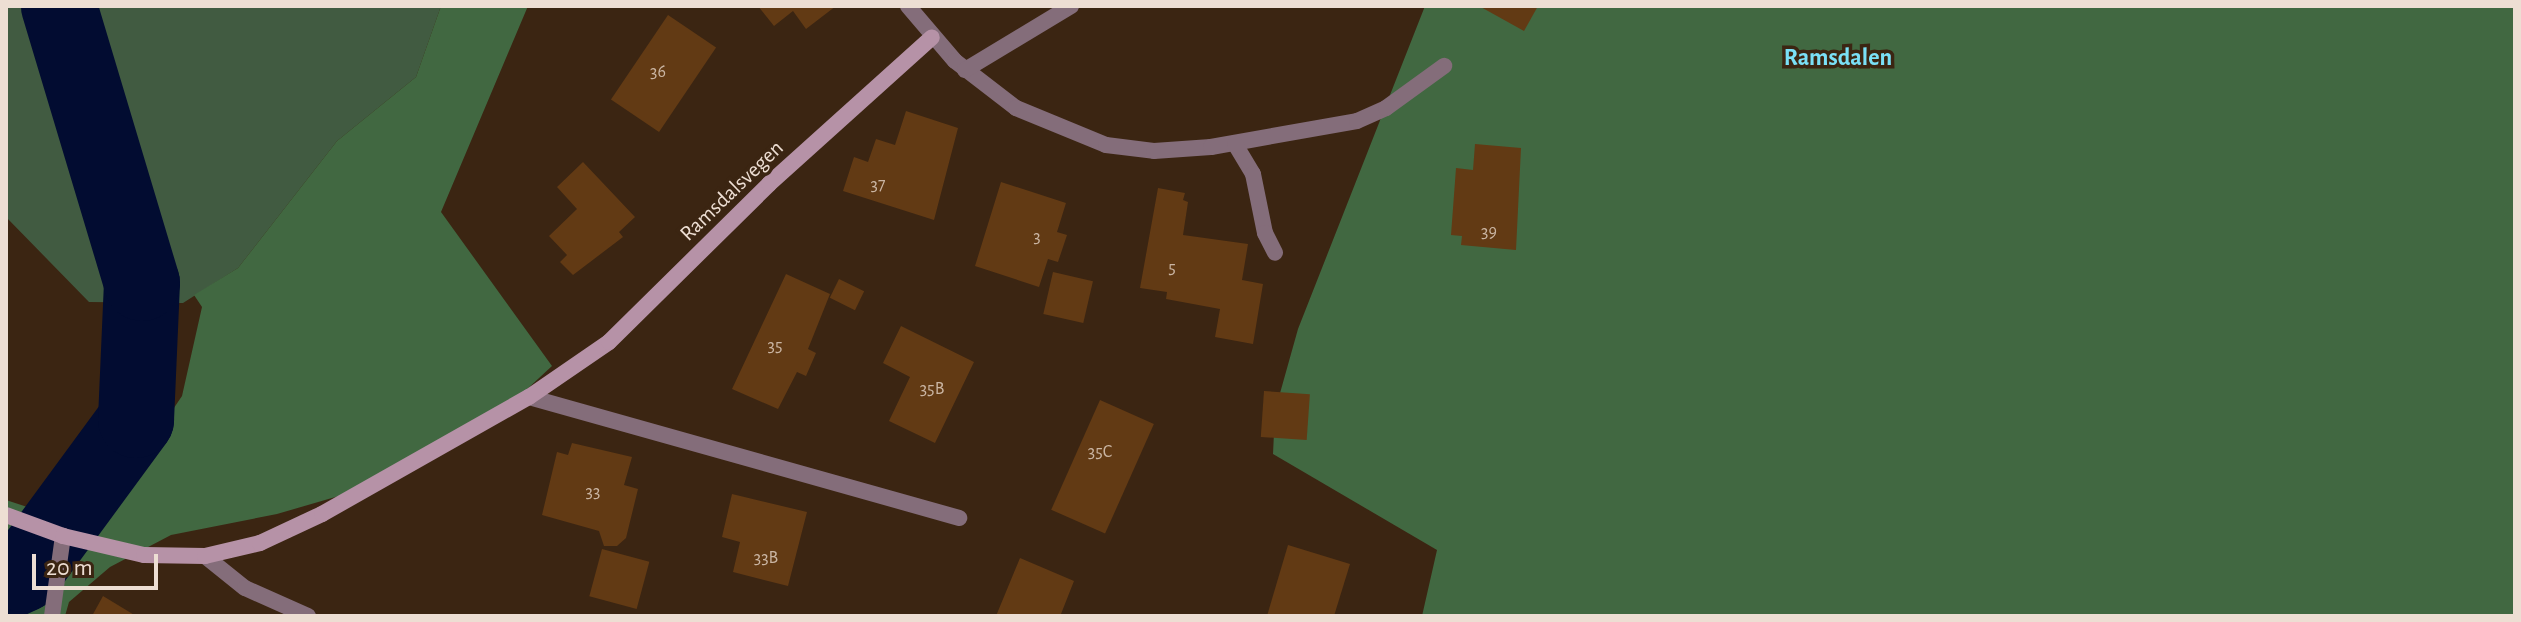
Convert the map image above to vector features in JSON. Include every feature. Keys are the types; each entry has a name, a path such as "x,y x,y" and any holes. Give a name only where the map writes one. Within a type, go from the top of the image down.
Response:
{"street":[{"path":"908,6 932,37 965,70 1016,108 1106,145 1154,151 1235,144 1357,121 1386,108 1444,66"},
{"path":"965,70 1071,6"},
{"name":"Ramsdalsvegen","path":"6,515 63,536 144,555 205,556 260,543 322,514 529,397 609,342 769,184 932,37"},
{"path":"1235,144 1253,174 1265,233 1275,253"},
{"path":"529,397 959,518"},
{"path":"52,616 63,536"},
{"path":"205,556 245,588 308,616"}],"green space":[{"path":"6,6 441,6 416,77 337,141 238,268 183,303 89,302 6,217"},
{"path":"441,6 528,6 441,212 552,366 482,431 380,484 277,514 171,535 110,567 69,602 65,616 6,616 6,500 64,519 107,507 182,396 202,307 194,295 238,268 337,141 416,77"},
{"path":"1425,6 2515,6 2515,616 1422,616 1437,550 1273,454 1275,411 1298,329"}],"building":[{"path":"758,6 836,6 806,29 793,11 774,26"},
{"path":"1479,6 1538,6 1524,31"},
{"path":"668,15 716,47 659,132 611,100"},
{"path":"906,111 958,128 934,220 843,191 854,157 868,162 876,139 895,145"},
{"path":"1475,144 1521,148 1516,250 1461,245 1462,236 1451,235 1456,168 1473,170"},
{"path":"583,162 635,217 619,232 623,237 573,275 560,262 567,255 549,236 577,209 557,187"},
{"path":"1001,182 1066,203 1057,232 1067,235 1058,262 1048,259 1039,287 975,266"},
{"path":"1158,188 1185,193 1183,200 1188,202 1183,235 1248,244 1242,280 1263,284 1253,344 1215,337 1220,309 1166,299 1167,292 1140,288"},
{"path":"1053,272 1093,281 1083,323 1043,314"},
{"path":"786,274 830,294 808,349 816,353 806,376 797,372 778,409 732,389"},
{"path":"839,279 864,291 855,310 830,298"},
{"path":"901,326 974,362 935,443 889,421 910,377 883,363"},
{"path":"1264,391 1310,394 1307,440 1261,437"},
{"path":"1100,400 1154,424 1105,534 1051,510"},
{"path":"572,443 632,457 624,485 638,489 626,538 617,546 604,546 599,531 542,515 557,452 568,455"},
{"path":"732,494 807,512 788,586 733,572 740,542 722,537"},
{"path":"1288,545 1350,564 1334,616 1267,616"},
{"path":"602,549 649,562 637,609 589,596"},
{"path":"1020,558 1074,581 1061,614 1066,616 996,616"},
{"path":"103,596 136,616 92,616"}],"waterway":[{"path":"6,582 23,574 136,420 142,283 59,6"}],"district":[{"name":"Ramsdalen","path":"1838,59"}]}
